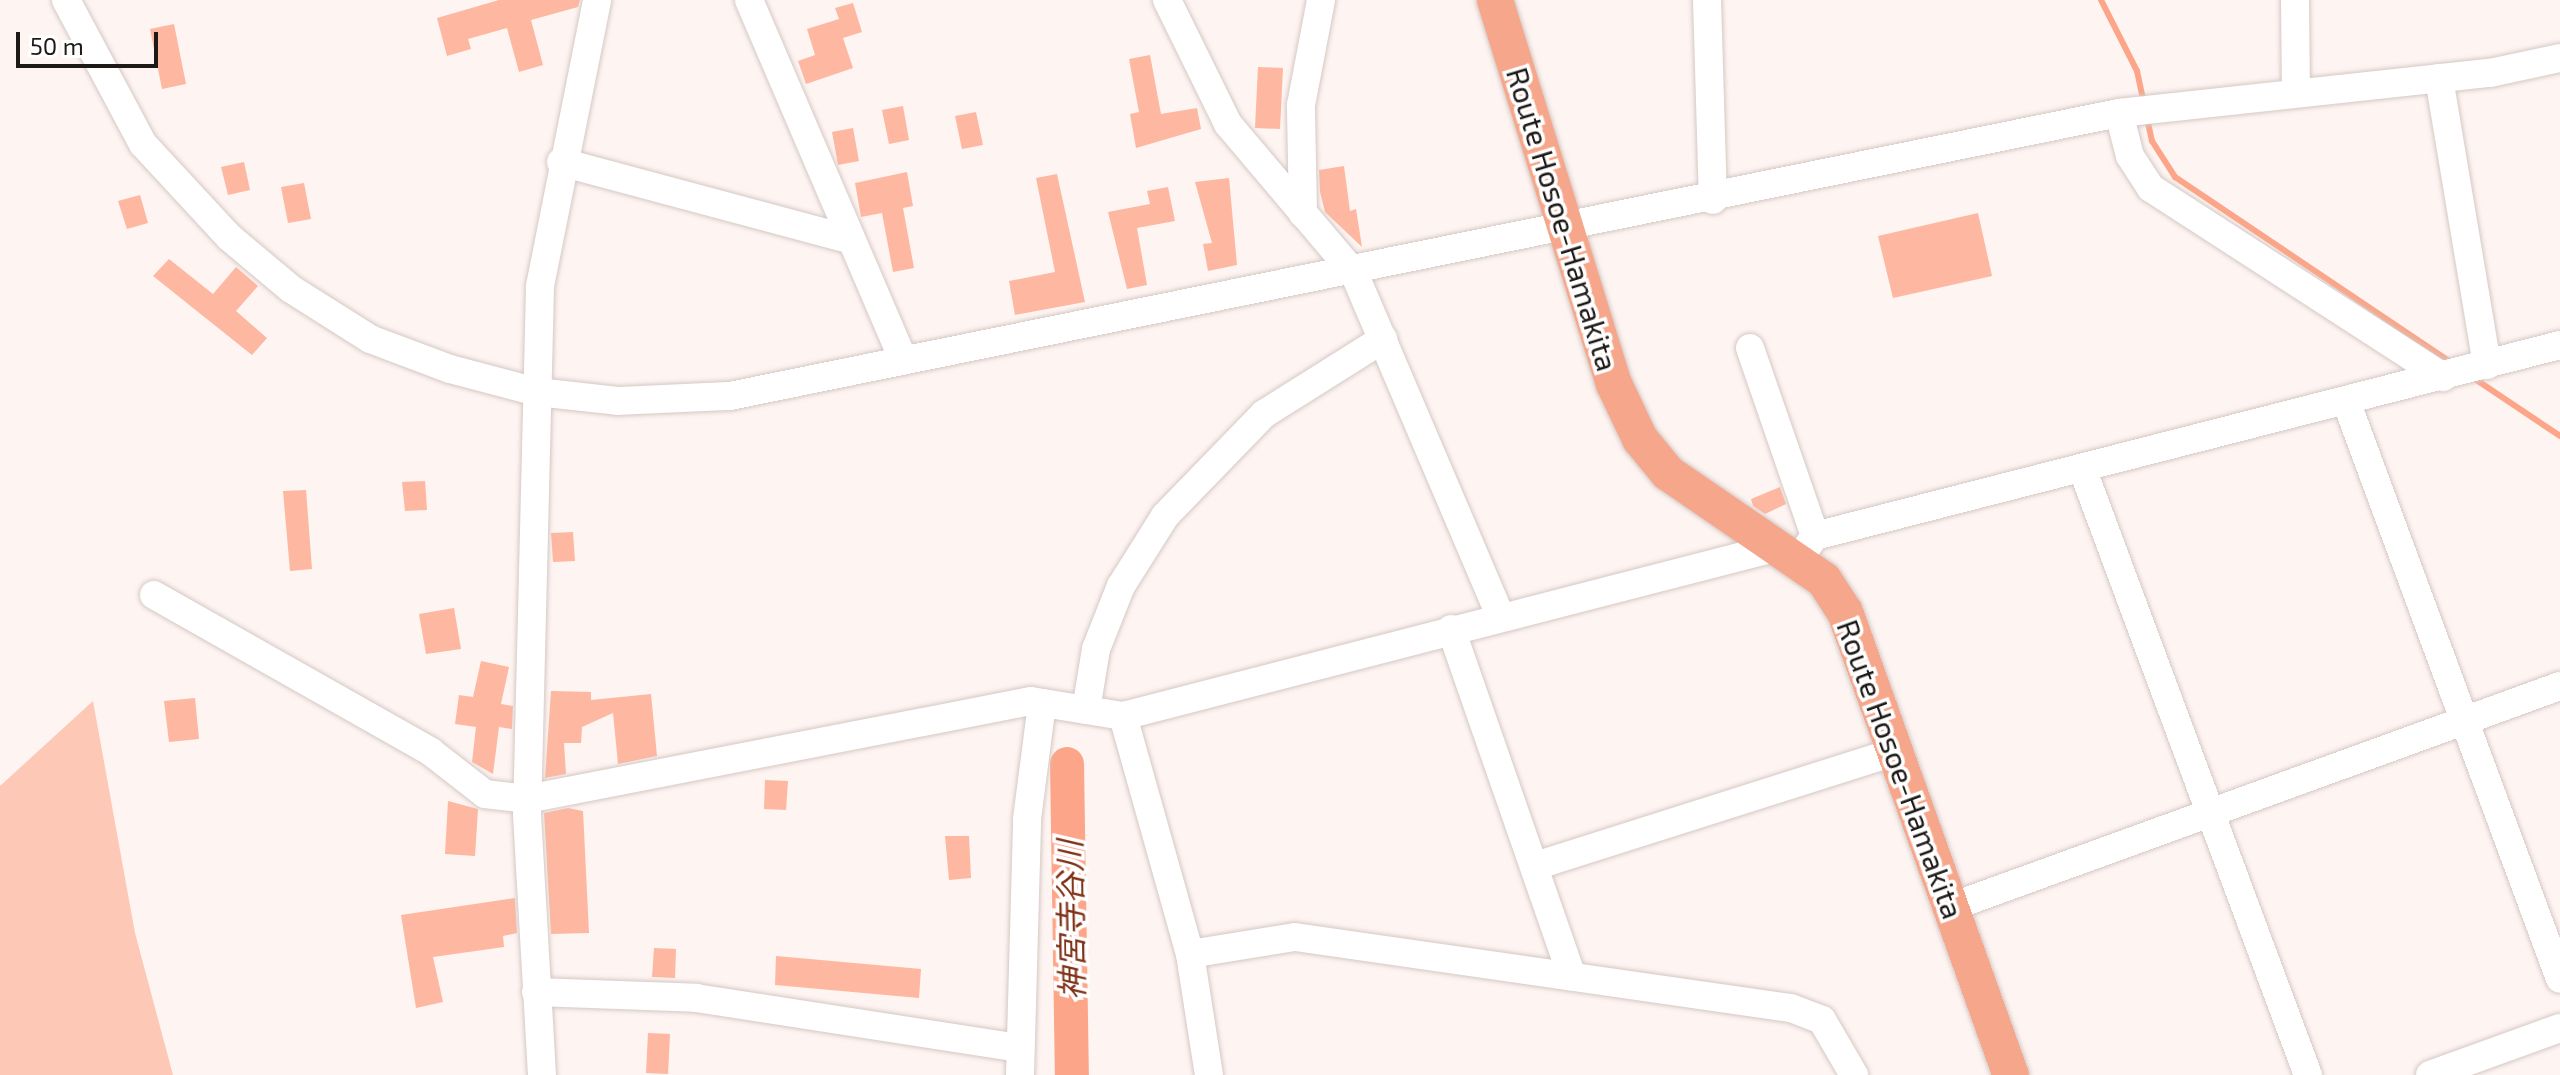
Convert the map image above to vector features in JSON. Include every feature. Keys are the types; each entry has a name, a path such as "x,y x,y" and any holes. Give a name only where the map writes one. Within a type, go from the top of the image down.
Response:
{"main road":[{"name":"Route Hosoe-Hamakita","path":"1495,0 1614,384 1640,439 1668,473 1797,548 1845,612 2011,1075"}],"street":[{"path":"66,0 143,144 229,237 291,289 370,339 537,392 618,401 730,396 903,359 1568,230 2124,112 2439,78 2560,58"},
{"path":"542,1075 527,799 540,286 561,162 597,0"},
{"path":"749,0 845,238 903,359"},
{"path":"1167,0 1228,124 1354,273 1500,615"},
{"path":"1303,214 1301,105 1321,0"},
{"path":"1707,0 1713,200"},
{"path":"2295,0 2296,92"},
{"path":"2439,78 2483,366"},
{"path":"2124,112 2130,156 2151,188 2447,375"},
{"path":"561,162 845,238"},
{"path":"1086,710 1101,636 1165,516 1264,414 1383,339"},
{"path":"154,595 431,752 485,794 527,799 1042,703 1123,716 1500,615 1797,548 2082,468 2560,345"},
{"path":"1750,348 1797,548"},
{"path":"2346,401 2560,979"},
{"path":"2082,468 2308,1075"},
{"path":"1451,629 1572,977"},
{"path":"1951,907 2560,686"},
{"path":"536,992 696,998 1019,1062 1027,819 1042,703"},
{"path":"1123,716 1190,954 1209,1075"},
{"path":"1535,866 1894,752"},
{"path":"1190,954 1295,937 1791,1008 1822,1020 1854,1075"},
{"path":"2430,1075 2560,1028"}],"shaded area":[{"path":"93,701 135,933 173,1075 0,1075 0,786"}],"building":[{"path":"499,0 580,0 578,7 531,20 543,65 519,72 507,28 468,39 471,49 447,56 437,18"},
{"path":"853,3 862,32 843,38 853,68 806,84 798,61 815,55 807,29 839,19 835,8"},
{"path":"174,24 186,84 162,89 150,29"},
{"path":"1150,55 1161,114 1197,108 1201,129 1136,148 1130,114 1139,112 1129,59"},
{"path":"1258,67 1283,68 1280,129 1255,128"},
{"path":"903,106 909,140 889,144 882,110"},
{"path":"976,112 983,145 962,149 955,116"},
{"path":"853,128 859,161 838,165 832,132"},
{"path":"244,162 250,190 228,195 221,167"},
{"path":"1344,166 1350,211 1356,209 1362,247 1325,212 1320,192 1319,170"},
{"path":"907,172 913,206 903,208 914,268 893,272 882,213 861,217 855,183"},
{"path":"1057,174 1085,302 1015,315 1009,281 1055,272 1036,178"},
{"path":"1229,178 1237,265 1208,271 1203,244 1212,243 1195,182"},
{"path":"304,183 311,219 288,223 281,187"},
{"path":"1168,187 1175,221 1137,228 1147,285 1127,289 1108,212 1150,204 1147,191"},
{"path":"140,195 148,223 127,229 118,201"},
{"path":"1978,213 1992,276 1893,298 1878,236"},
{"path":"169,259 213,294 236,267 258,286 236,311 267,338 252,355 153,276"},
{"path":"425,481 427,510 405,511 402,482"},
{"path":"1780,487 1786,504 1765,514 1753,506 1751,499"},
{"path":"306,490 312,569 290,571 283,491"},
{"path":"573,532 575,561 553,562 551,533"},
{"path":"454,608 461,649 426,654 419,614"},
{"path":"481,661 509,667 501,704 513,706 512,729 499,727 493,774 472,762 476,727 455,724 459,695 473,697"},
{"path":"551,691 591,692 591,700 651,694 657,756 618,764 613,713 582,727 581,743 564,743 566,774 545,778"},
{"path":"195,698 199,739 169,742 164,701"},
{"path":"765,780 788,781 786,810 764,809"},
{"path":"448,801 478,809 475,856 445,854"},
{"path":"568,808 583,811 589,933 551,934 544,813"},
{"path":"945,836 969,836 971,878 949,880"},
{"path":"515,898 517,933 503,936 504,947 433,957 443,1002 416,1008 401,915"},
{"path":"654,948 676,949 675,978 652,977"},
{"path":"776,956 921,969 919,998 775,985"},
{"path":"648,1033 670,1034 668,1074 646,1073"}],"waterway":[{"path":"2101,0 2137,71 2144,103"},
{"path":"2147,118 2152,141 2175,177 2452,363"},
{"path":"2472,377 2560,436"},
{"name":"神宮寺谷川","path":"1067,764 1072,1075"}]}
